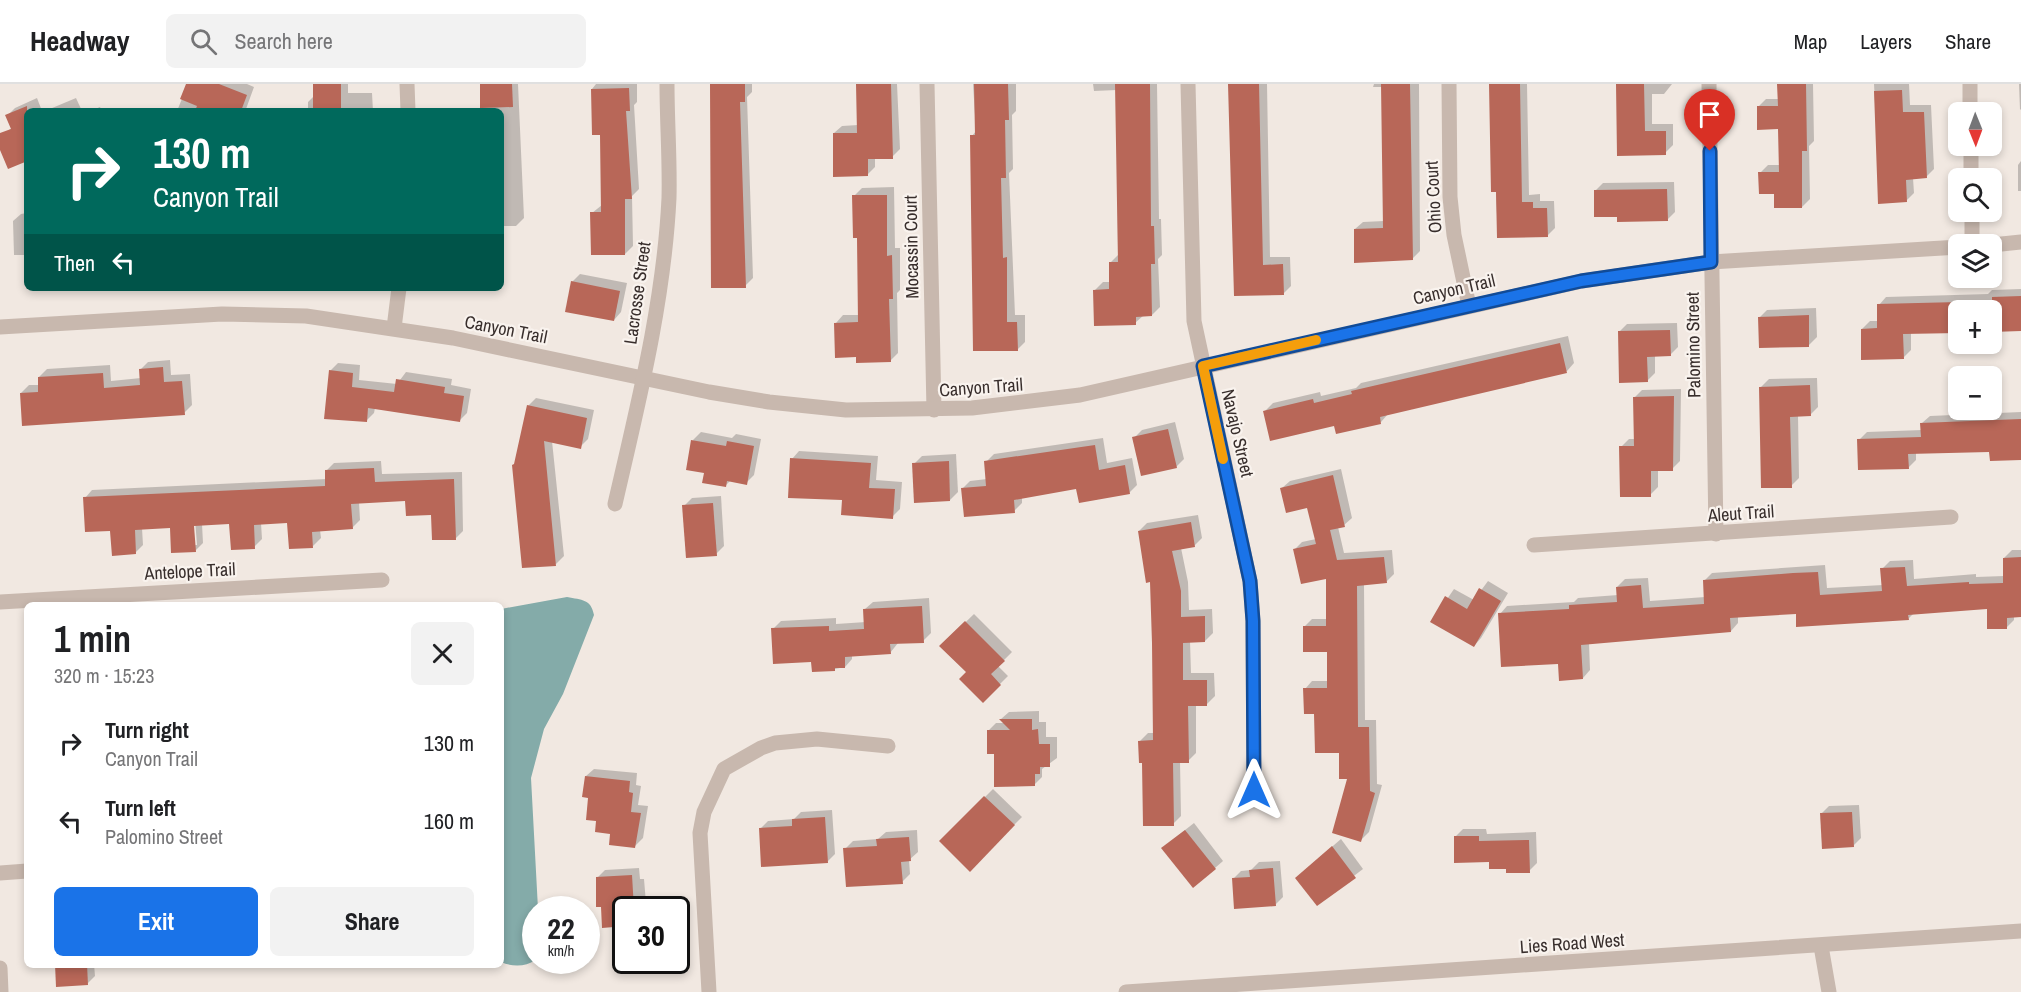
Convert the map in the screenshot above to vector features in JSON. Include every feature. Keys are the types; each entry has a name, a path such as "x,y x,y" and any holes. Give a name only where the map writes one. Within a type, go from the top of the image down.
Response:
{"street":[{"path":"407,84 408,108"},
{"name":"Lacrosse Street","path":"615,504 644,377 662,271 669,198 667,84"},
{"name":"Mocassin Court","path":"927,84 934,410"},
{"name":"Navajo Street","path":"1188,84 1192,304 1203,366 1250,581 1253,621 1254,790"},
{"name":"Ohio Court","path":"1449,84 1450,197 1454,236 1469,306"},
{"name":"Palomino Street","path":"1709,84 1716,534"},
{"path":"1970,84 1970,102"},
{"path":"2002,243 2021,242"},
{"name":"Canyon Trail","path":"0,327 233,314 306,316 394,328 644,377 708,392 846,410 934,410 1060,399 1581,281 1711,262 1948,248"},
{"path":"394,328 399,291"},
{"name":"Aleut Trail","path":"1534,545 1951,517"},
{"name":"Antelope Trail","path":"0,602 382,580"},
{"path":"710,992 700,833 704,812 724,769 775,743 817,739 888,746"},
{"path":"0,873 24,871"},
{"name":"Lies Road West","path":"1126,992 2021,931"},
{"path":"1821,946 1829,992"},
{"path":"0,968 1,992"}],"water":[{"path":"567,597 588,603 594,615 563,694 544,729 531,778 537,896 522,896 522,965 504,963 504,608"}],"building":[{"path":"186,84 219,84 247,95 242,108 196,108 197,106 180,99"},
{"path":"313,84 341,84 341,108 313,108"},
{"path":"480,84 512,84 513,107 480,108"},
{"path":"710,84 745,84 745,102 740,102 746,288 711,288"},
{"path":"856,84 891,84 893,159 868,159 868,176 833,177 833,133 857,133"},
{"path":"974,84 1008,84 1009,120 1005,120 1006,178 1001,178 1003,258 1007,257 1007,322 1017,322 1018,351 973,351 970,135 975,135"},
{"path":"1115,84 1150,84 1151,226 1154,226 1155,264 1151,264 1152,316 1136,317 1136,325 1094,326 1093,290 1109,289 1109,262 1118,262"},
{"path":"1228,84 1259,84 1263,265 1283,264 1284,295 1234,296"},
{"path":"1381,84 1410,84 1413,260 1354,263 1354,229 1383,228"},
{"path":"1489,84 1520,84 1522,202 1533,202 1533,208 1547,208 1548,237 1497,238 1496,192 1491,192"},
{"path":"1616,84 1644,84 1645,131 1666,131 1666,155 1617,156"},
{"path":"1777,84 1806,84 1807,151 1802,151 1802,208 1774,208 1774,194 1759,194 1758,172 1779,172 1778,129 1757,130 1757,106 1778,106"},
{"path":"629,88 630,111 626,111 632,199 625,199 625,255 591,255 590,212 601,212 600,135 592,135 591,89"},
{"path":"1902,90 1903,112 1924,112 1927,178 1906,180 1907,202 1878,204 1874,91"},
{"path":"27,106 24,108 24,162 8,169 0,150 0,133 11,129 5,115"},
{"path":"1667,189 1668,221 1617,222 1617,217 1594,217 1594,190"},
{"path":"852,195 887,195 887,256 892,255 893,299 889,299 891,362 856,363 856,357 835,358 834,323 858,322 857,238 853,238"},
{"path":"571,281 620,291 614,321 565,312"},
{"path":"2021,296 2021,331 2002,332 2002,300 1992,300 1992,297"},
{"path":"1948,302 1948,333 1903,334 1904,359 1861,360 1861,329 1877,328 1877,304"},
{"path":"1809,315 1809,347 1759,348 1758,317"},
{"path":"1670,330 1671,356 1647,357 1648,382 1619,383 1618,331"},
{"path":"1560,343 1567,373 1380,417 1381,424 1336,434 1334,426 1270,441 1263,411 1313,399 1314,403 1352,394 1351,391"},
{"path":"163,367 164,382 182,381 185,415 22,426 20,393 38,392 38,377 103,373 104,388 140,385 139,369"},
{"path":"329,370 353,373 352,387 394,392 396,379 445,387 444,393 464,396 460,422 368,408 367,422 324,419"},
{"path":"1810,385 1811,416 1790,417 1792,488 1761,488 1759,387"},
{"path":"1674,396 1673,471 1651,471 1651,497 1620,497 1619,446 1634,446 1633,397"},
{"path":"527,405 587,418 581,449 544,441 556,566 522,568 512,465"},
{"path":"2021,419 2021,460 1990,461 1989,452 1908,454 1909,469 1858,470 1857,439 1921,437 1920,423"},
{"path":"1168,429 1177,468 1141,476 1132,437"},
{"path":"691,440 726,446 727,441 754,446 747,485 727,481 726,487 702,483 704,473 686,470"},
{"path":"1095,445 1099,470 1125,465 1130,494 1079,503 1076,489 1014,500 1015,513 964,517 961,488 986,486 984,461"},
{"path":"790,458 871,463 869,488 895,489 893,519 841,515 842,500 788,498"},
{"path":"949,461 950,501 914,503 912,463"},
{"path":"374,468 375,482 454,479 456,540 432,540 431,515 406,516 405,501 351,504 353,529 312,532 313,548 289,549 287,523 254,525 255,549 231,550 229,524 194,526 196,552 171,553 170,528 135,530 136,554 112,556 110,531 85,532 83,497 325,486 325,470"},
{"path":"1333,475 1345,527 1330,530 1337,560 1384,557 1387,583 1357,586 1358,727 1369,727 1370,791 1375,793 1361,842 1332,833 1347,779 1339,779 1339,753 1315,753 1314,714 1304,714 1303,688 1327,688 1327,652 1303,652 1303,626 1326,626 1326,579 1301,584 1293,549 1316,544 1307,508 1286,513 1280,488"},
{"path":"713,503 717,556 686,558 682,505"},
{"path":"1191,522 1195,547 1172,551 1181,591 1181,617 1205,616 1205,642 1183,643 1183,680 1207,680 1207,706 1188,706 1189,763 1173,763 1174,826 1143,826 1142,763 1139,763 1138,741 1153,740 1152,643 1150,582 1146,583 1138,531"},
{"path":"2021,557 2021,617 2007,618 2007,629 1987,629 1987,609 1908,615 1909,620 1796,627 1796,614 1730,618 1731,632 1581,645 1583,679 1559,681 1558,664 1501,667 1498,613 1569,609 1569,605 1617,602 1616,587 1641,585 1643,608 1704,604 1703,580 1793,573 1818,572 1820,595 1882,591 1880,568 1905,567 1907,586 1969,582 1969,584 2003,583 2003,558"},
{"path":"1479,588 1501,601 1474,647 1430,622 1445,596 1467,609"},
{"path":"922,606 924,643 890,644 891,654 845,657 845,668 835,668 835,671 812,672 811,662 773,664 771,628 829,626 829,631 864,629 863,609"},
{"path":"965,621 1005,661 991,674 1001,685 983,703 959,679 966,672 939,646"},
{"path":"999,719 1032,719 1032,730 1038,729 1039,744 1050,744 1050,767 1040,767 1040,774 1035,774 1035,786 994,787 994,754 987,754 987,730 1010,730"},
{"path":"585,776 630,781 629,792 633,793 631,812 641,813 635,848 609,845 610,834 595,832 596,821 586,820 588,798 582,797"},
{"path":"984,796 1015,825 970,872 939,841"},
{"path":"1852,812 1854,847 1822,849 1820,813"},
{"path":"825,817 828,863 761,867 759,828 792,826 792,819"},
{"path":"1185,830 1216,869 1193,888 1161,848"},
{"path":"1454,836 1479,836 1479,841 1529,840 1530,873 1506,873 1506,869 1489,869 1489,862 1454,863"},
{"path":"909,837 911,861 901,862 903,884 846,887 843,848 877,846 876,839"},
{"path":"1332,846 1356,878 1317,906 1295,878"},
{"path":"1273,868 1276,906 1234,909 1232,878 1250,877 1249,870"},
{"path":"632,875 633,896 612,896 612,927 602,928 600,896 596,896 596,877"},
{"path":"55,968 87,968 88,985 56,987"}],"slow traffic":[{"path":"1223,459 1203,366 1316,340"}],"route":[{"path":"1254,790 1253,621 1250,581 1203,366 1581,281 1711,262 1710,151"}]}
